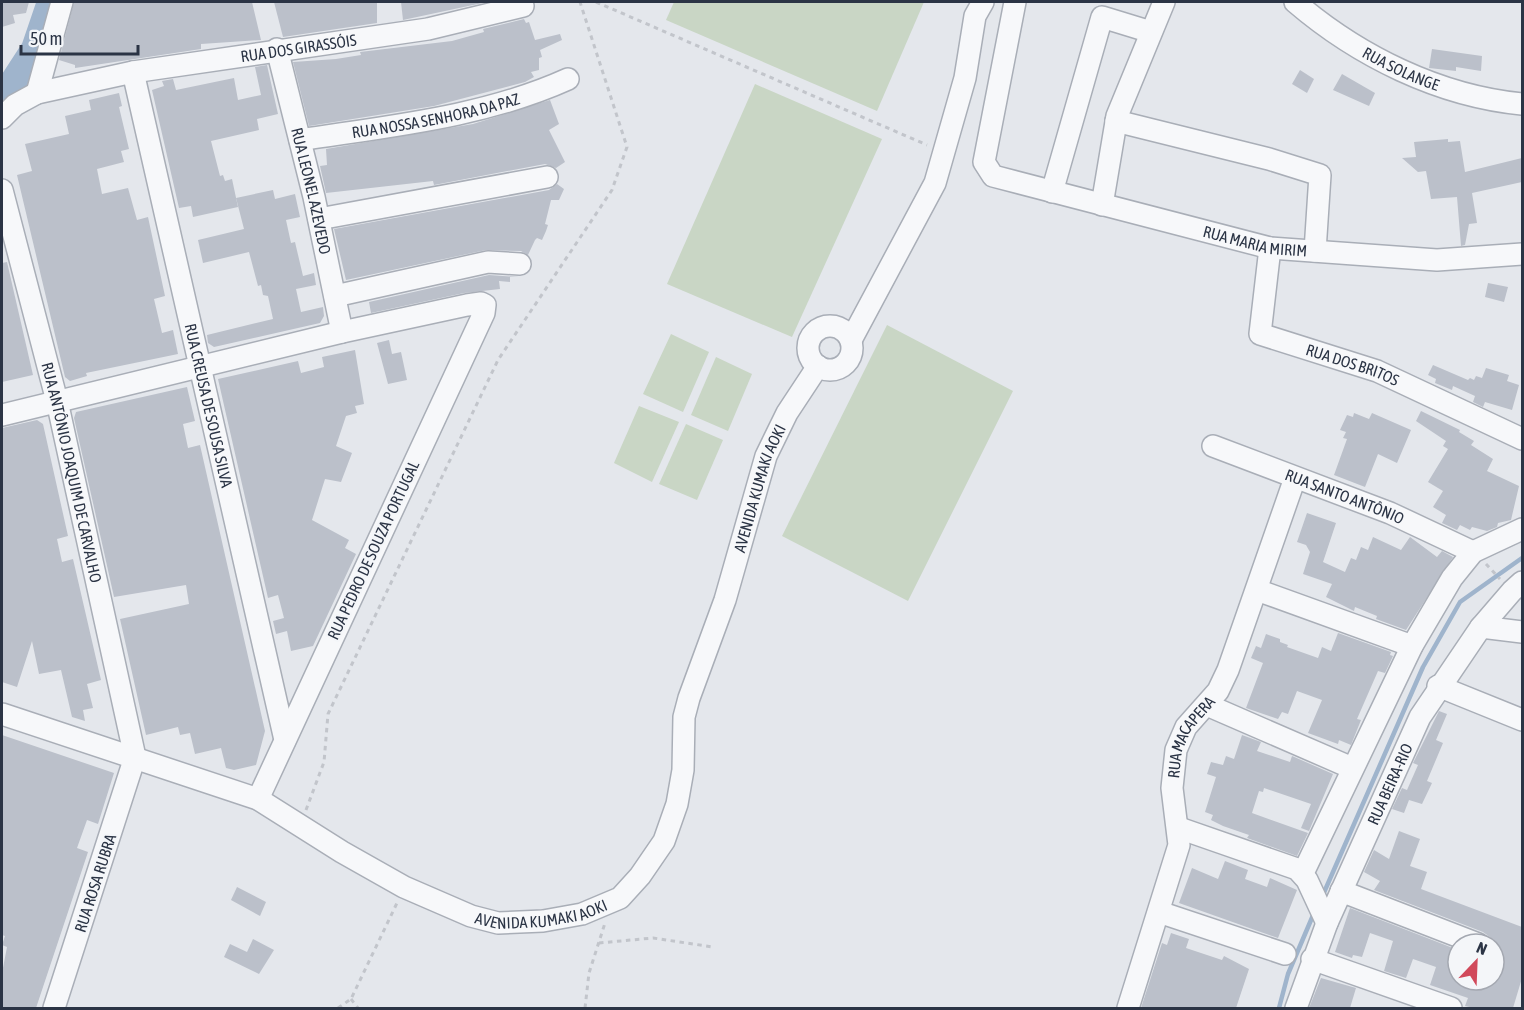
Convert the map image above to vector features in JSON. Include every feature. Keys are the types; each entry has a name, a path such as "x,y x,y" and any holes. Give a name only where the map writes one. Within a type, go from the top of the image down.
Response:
{"street":[{"path":"37,93 62,2"},
{"path":"851,340 842,329 836,326 822,327 812,336 808,349 813,362 832,370 845,365 852,353 851,340 924,207 945,153 965,78 975,16 983,2"},
{"name":"RUA MARIA MIRIM","path":"1015,2 984,162 993,176 1270,248 1437,260 1522,254"},
{"path":"1102,205 1116,121 1164,2"},
{"name":"RUA SOLANGE","path":"1295,2 1333,32 1386,63 1463,93 1522,104"},
{"name":"RUA DOS GIRASSÓIS","path":"2,118 15,105 37,93 133,72 277,49 428,29 523,6"},
{"path":"1052,192 1102,17 1151,32"},
{"name":"RUA LEONEL AZEVEDO","path":"277,49 319,219 342,332"},
{"name":"RUA CREUSA DE SOUSA SILVA","path":"133,72 285,740"},
{"name":"RUA NOSSA SENHORA DA PAZ","path":"300,140 479,109 521,98 568,79"},
{"path":"1116,121 1269,159 1320,175 1315,251"},
{"path":"319,219 547,177"},
{"name":"RUA ANTÔNIO JOAQUIM DE CARVALHO","path":"2,190 57,401 135,757"},
{"name":"RUA DOS BRITOS","path":"1270,248 1260,334 1377,371 1522,439"},
{"path":"335,296 488,262 520,264"},
{"name":"RUA PEDRO DE SOUZA PORTUGAL","path":"258,799 484,313 485,305 481,303 342,332"},
{"path":"2,415 342,332"},
{"name":"AVENIDA KUMAKI AOKI","path":"2,714 258,799 404,887 471,916 498,923 543,921 582,914 611,902 620,898 640,876 664,841 677,804 683,770 684,717 689,698 725,600 766,456 787,413 818,366"},
{"name":"RUA SANTO ANTÔNIO","path":"1213,446 1390,513 1479,558"},
{"name":"RUA MACAPERA","path":"1128,1008 1179,844 1179,828 1172,788 1176,750 1186,727 1218,691 1228,670 1295,478"},
{"path":"1307,882 1352,768 1412,646 1452,578 1522,529"},
{"name":"RUA BEIRA-RIO","path":"1296,1008 1324,918 1341,891 1408,739 1438,686 1481,627 1522,582"},
{"path":"1257,590 1412,646"},
{"path":"1481,627 1522,632"},
{"path":"1438,686 1522,720"},
{"path":"1207,705 1352,768"},
{"name":"RUA ROSA RUBRA","path":"54,1008 135,757"},
{"path":"1179,828 1307,882 1324,918"},
{"path":"1341,891 1447,932"},
{"path":"1159,912 1285,954"},
{"path":"1312,959 1451,1008"}],"path":[{"path":"300,825 324,762 328,714 498,360 612,190 627,147 580,2"},
{"path":"596,2 945,153"},
{"path":"1479,558 1501,580"},
{"path":"338,1008 351,999 404,887"},
{"path":"585,1008 589,974 611,902"},
{"path":"599,943 653,938 713,947"},
{"path":"351,999 358,1008"}],"green space":[{"path":"674,2 924,2 877,111 666,20"},
{"path":"755,84 882,139 792,337 667,284"},
{"path":"887,325 1013,391 908,601 782,536"},
{"path":"671,334 709,352 683,412 643,394"},
{"path":"716,357 752,374 728,431 691,415"},
{"path":"639,406 679,422 652,482 614,463"},
{"path":"686,424 723,440 697,500 659,484"}],"building":[{"path":"2,2 29,2 26,13 13,15 15,23 2,27"},
{"path":"74,2 252,2 261,40 201,44 201,49 75,68 75,65 59,60"},
{"path":"274,2 377,2 377,23 283,37"},
{"path":"401,2 487,2 403,20"},
{"path":"524,19 526,23 529,22 535,40 560,34 562,40 540,50 542,57 539,58 539,70 531,72 534,77 525,82 434,106 309,126 293,62 336,59 361,55 360,52 452,41 484,32 483,29"},
{"path":"1432,49 1482,56 1481,71 1456,67 1456,71 1429,68"},
{"path":"267,65 278,114 257,119 259,130 211,141 220,176 223,175 225,181 232,179 238,207 193,217 191,206 179,208 152,90 164,86 162,81 173,79 176,90 234,78 238,100 261,95 255,67"},
{"path":"1300,70 1314,79 1307,93 1292,84"},
{"path":"1342,74 1375,93 1369,106 1333,90"},
{"path":"119,93 122,106 119,107 129,149 121,151 124,162 97,169 102,194 128,188 137,220 148,217 165,296 154,299 162,333 173,330 178,354 86,373 87,376 70,381 65,377 17,175 32,171 25,144 69,134 65,116 91,110 89,100"},
{"path":"550,100 559,124 549,130 565,162 556,168 545,164 434,185 433,181 326,193 320,166 327,165 326,149 473,124"},
{"path":"1448,139 1448,142 1460,141 1465,172 1522,158 1522,182 1472,193 1477,223 1469,224 1465,245 1461,246 1457,197 1431,199 1426,171 1418,172 1402,158 1416,157 1414,142"},
{"path":"557,184 564,189 559,200 551,200 545,224 548,225 546,231 542,240 537,238 535,240 528,255 521,251 486,250 346,280 334,229 549,190"},
{"path":"273,190 275,199 295,194 300,217 286,220 291,243 295,242 303,276 314,273 316,285 296,289 301,312 323,307 324,316 320,323 214,347 208,343 207,335 273,319 268,296 263,295 261,285 258,286 249,252 203,263 198,240 244,229 236,198"},
{"path":"7,262 33,375 2,382 2,263"},
{"path":"489,275 519,277 510,277 510,282 499,281 500,289 464,293 371,313 369,302"},
{"path":"1488,283 1508,287 1504,302 1485,297"},
{"path":"389,340 392,354 401,352 407,380 388,384 377,343"},
{"path":"355,350 364,404 355,406 357,413 346,416 336,446 352,453 341,482 325,479 312,520 349,540 345,548 356,554 313,646 291,651 287,631 276,634 273,621 284,618 278,595 268,598 218,379 298,361 301,373 324,367 322,357"},
{"path":"1433,365 1468,380 1470,378 1474,380 1476,376 1482,378 1486,368 1509,375 1507,381 1519,385 1512,410 1485,402 1483,407 1473,402 1475,396 1453,386 1452,390 1435,383 1436,379 1428,375"},
{"path":"187,387 195,421 183,424 188,448 200,445 265,731 256,765 234,770 226,768 221,748 195,754 190,733 180,735 178,727 146,735 120,619 189,604 186,585 114,597 74,418 76,412"},
{"path":"1421,411 1460,430 1459,432 1474,441 1471,445 1493,459 1487,471 1519,486 1511,520 1498,523 1497,527 1487,531 1472,527 1470,530 1460,525 1457,530 1442,523 1446,515 1433,507 1443,491 1428,482 1448,449 1443,446 1446,441 1416,421"},
{"path":"1354,413 1369,419 1372,413 1411,430 1397,463 1378,454 1365,487 1334,475 1347,439 1343,438 1346,432 1340,430 1347,415 1353,417"},
{"path":"37,420 43,424 68,536 57,539 62,562 73,559 101,680 87,684 93,708 83,710 85,721 72,717 61,670 39,674 32,641 17,687 2,682 2,428"},
{"path":"1307,513 1336,523 1323,562 1345,572 1351,558 1356,560 1361,547 1368,550 1373,537 1401,550 1410,537 1437,557 1442,551 1453,557 1406,630 1376,619 1377,616 1355,607 1354,611 1326,597 1332,584 1303,574 1310,552 1306,545 1297,542"},
{"path":"1338,633 1391,652 1390,655 1393,656 1385,673 1378,671 1357,719 1361,720 1351,745 1339,740 1338,744 1308,733 1322,700 1297,691 1288,714 1282,712 1278,719 1246,708 1263,663 1251,658 1256,646 1261,648 1266,634 1280,639 1280,642 1288,645 1287,647 1318,658 1322,647 1331,651"},
{"path":"1439,711 1447,714 1436,740 1443,743 1427,781 1432,783 1422,804 1409,800 1404,813 1392,809 1402,788 1407,790 1418,765 1413,763"},
{"path":"2,735 114,773 98,824 87,820 77,848 88,852 36,1008 2,1008 2,973 7,947 2,945 5,936 2,935"},
{"path":"1242,735 1261,742 1257,751 1290,762 1292,756 1333,774 1309,831 1301,828 1311,804 1264,788 1263,792 1259,791 1252,813 1308,833 1297,856 1247,838 1249,835 1211,820 1213,815 1205,812 1216,777 1207,774 1211,762 1223,765 1226,756 1234,759"},
{"path":"1399,831 1420,839 1410,866 1427,872 1421,889 1522,927 1522,978 1513,1008 1465,1006 1468,998 1450,992 1506,992 1506,932 1483,932 1374,890 1380,881 1364,872 1374,850 1389,859"},
{"path":"1225,861 1248,870 1245,879 1267,887 1270,878 1297,890 1278,938 1179,903 1192,868 1218,879"},
{"path":"237,887 266,902 260,916 231,900"},
{"path":"1350,908 1446,945 1446,990 1430,985 1436,967 1413,959 1406,978 1384,971 1393,941 1370,933 1362,957 1353,955 1352,958 1335,952"},
{"path":"1171,933 1189,939 1186,948 1222,960 1224,956 1249,969 1236,1008 1141,1008 1162,943 1167,945"},
{"path":"253,939 274,950 259,974 224,957 230,944 247,952"},
{"path":"1321,978 1356,988 1350,1008 1309,1008"}],"waterway":[{"path":"2,100 35,49 51,2"},
{"path":"1322,897 1423,667 1460,602 1522,558"},
{"path":"1279,1008 1288,974 1314,913"}]}
